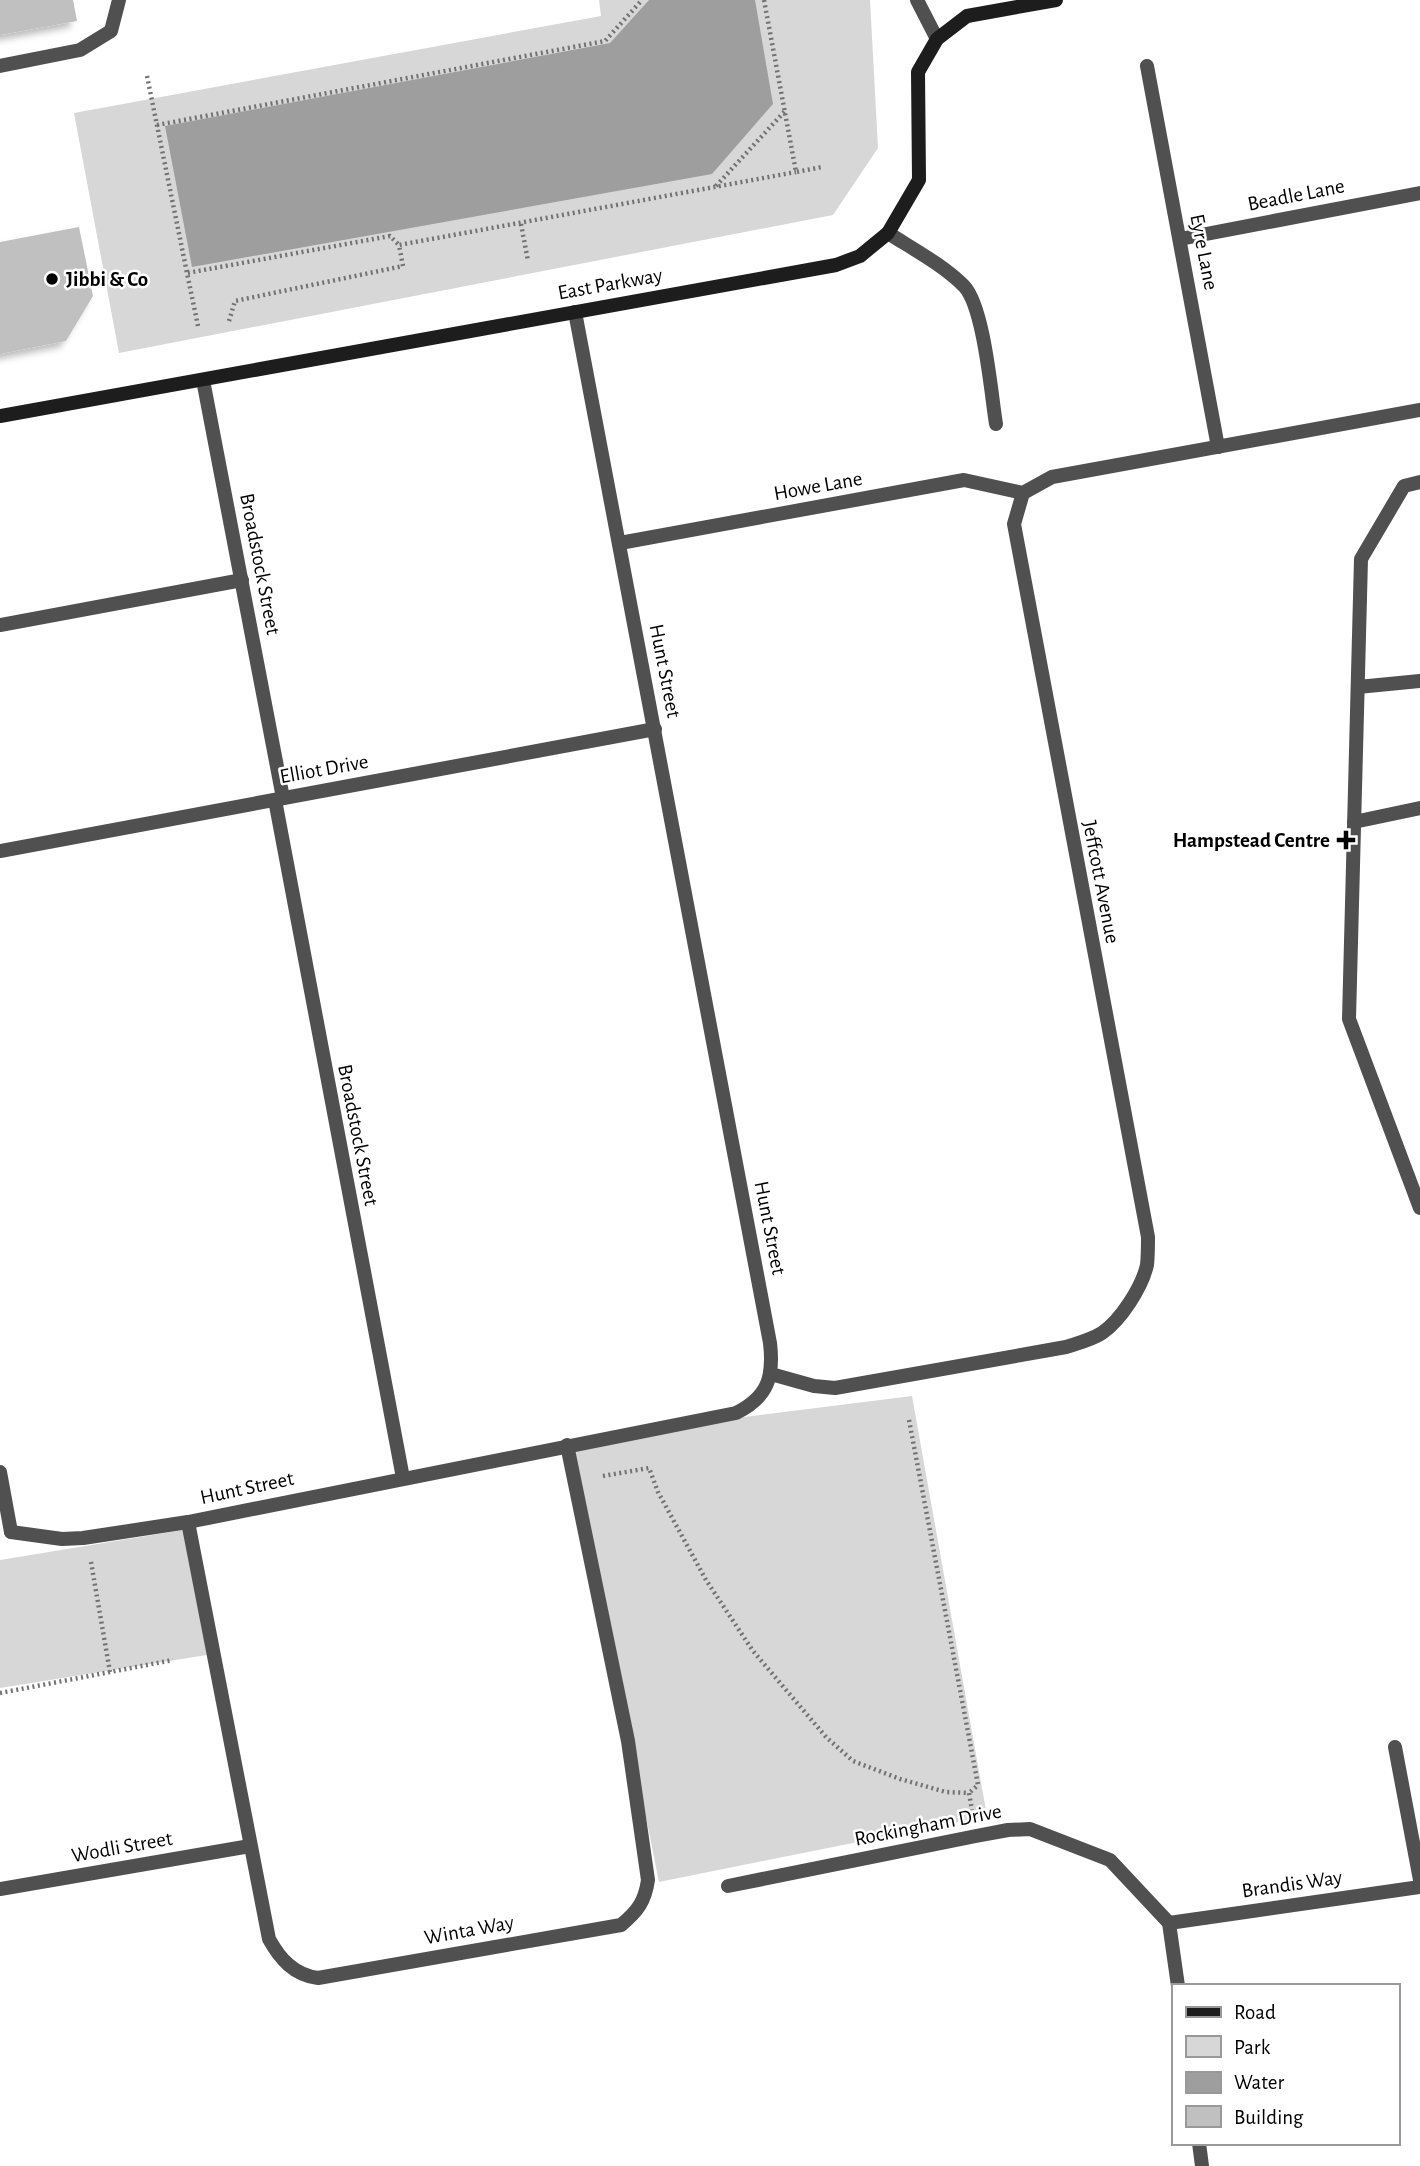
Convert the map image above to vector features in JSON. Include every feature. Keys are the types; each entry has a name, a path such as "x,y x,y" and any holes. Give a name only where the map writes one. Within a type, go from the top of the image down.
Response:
{"street":[{"path":"0,66 80,50 111,31 119,0"},
{"path":"916,0 937,40"},
{"name":"East Parkway","path":"0,416 836,265 860,256 888,233 919,180 918,72 937,40 967,16 1056,0"},
{"name":"Eyre Lane","path":"1147,66 1218,447"},
{"name":"Beadle Lane","path":"1180,239 1420,193"},
{"path":"888,233 966,288 978,313 996,424"},
{"name":"Hunt Street","path":"6,1535 83,1538 188,1522 736,1413 750,1406 768,1386 771,1374 770,1343 575,312"},
{"name":"Broadstock Street","path":"203,380 242,580 402,1478"},
{"path":"1023,493 1052,477 1420,410"},
{"name":"Howe Lane","path":"620,543 964,480 1023,493"},
{"path":"1420,482 1404,486 1361,559 1349,1019 1420,1208"},
{"name":"Jeffcott Avenue","path":"771,1374 814,1386 835,1388 1066,1347 1104,1332 1138,1291 1147,1265 1148,1237 1014,524 1023,493"},
{"path":"0,625 242,580"},
{"path":"1357,687 1420,681"},
{"name":"Elliot Drive","path":"0,851 655,729"},
{"path":"1354,822 1420,808"},
{"name":"Winta Way","path":"188,1522 269,1939 275,1952 286,1964 306,1976 318,1978 621,1925 637,1912 645,1898 648,1880 628,1741 567,1445"},
{"path":"0,1472 6,1535"},
{"path":"1395,1747 1420,1880"},
{"name":"Rockingham Drive","path":"727,1886 976,1836 1030,1829 1110,1860 1169,1923"},
{"name":"Wodli Street","path":"0,1889 250,1846"},
{"name":"Brandis Way","path":"1169,1923 1420,1887"},
{"path":"1169,1923 1178,1984"},
{"path":"1199,2145 1202,2166"}],"path":[{"path":"157,125 605,41 642,0"},
{"path":"764,0 796,172"},
{"path":"147,75 198,326"},
{"path":"715,187 785,111"},
{"path":"399,245 822,167"},
{"path":"521,224 527,261"},
{"path":"187,273 390,236 399,245 403,266 235,301 229,321"},
{"path":"603,1476 649,1468 658,1492 706,1580 752,1651 826,1737 853,1761 900,1779 946,1791 969,1793 978,1785 909,1420"},
{"path":"91,1562 110,1672"},
{"path":"0,1693 173,1660"},
{"path":"969,1793 972,1811"}],"green space":[{"path":"599,0 870,0 878,148 833,215 119,353 74,113 601,16"},
{"path":"912,1396 987,1816 659,1882 570,1439"},
{"path":"189,1529 213,1654 0,1688 0,1560"}],"water":[{"path":"649,0 755,0 773,104 712,174 192,267 165,126 610,43"}],"building":[{"path":"0,0 73,0 77,21 0,35"},
{"path":"79,227 93,296 66,341 0,354 0,242"}],"place":[{"name":"Jibbi & Co","path":"52,279"},
{"name":"Hampstead Centre","path":"1346,840"}]}
